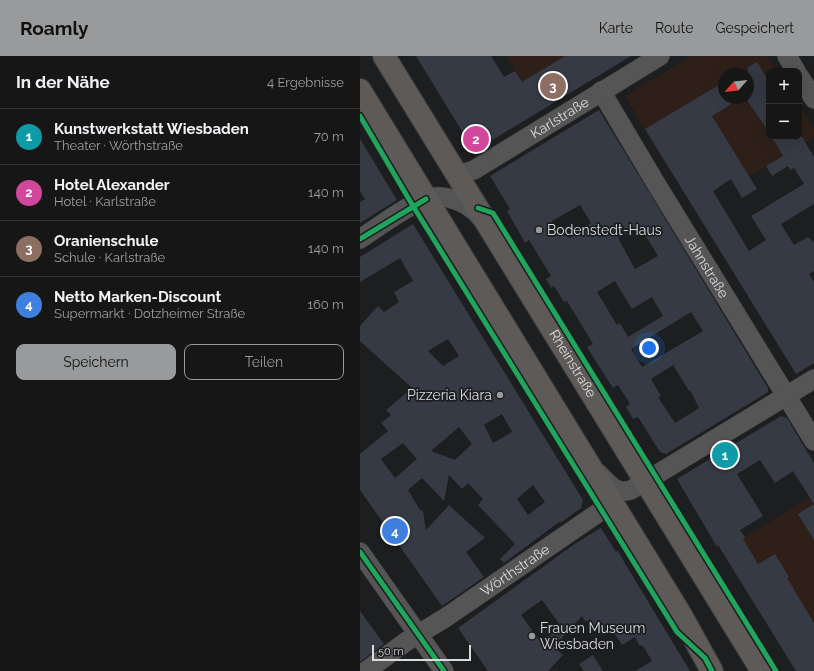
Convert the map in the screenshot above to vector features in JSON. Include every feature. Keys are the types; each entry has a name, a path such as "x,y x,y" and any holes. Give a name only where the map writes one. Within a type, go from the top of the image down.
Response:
{"main road":[{"name":"Rheinstraße","path":"384,56 762,671"},
{"path":"360,90 611,504 677,609 712,671"}],"street":[{"name":"Karlstraße","path":"457,175 474,170 660,56"},
{"path":"787,56 794,68"},
{"path":"802,81 814,99"},
{"name":"Jahnstraße","path":"601,91 814,441"},
{"path":"360,239 426,199 452,199 463,202 476,212 491,230"},
{"path":"586,461 610,486 618,491 631,490 814,379"},
{"name":"Wörthstraße","path":"366,671 418,634 445,618 611,504"},
{"path":"360,552 444,671"}],"shaded area":[{"path":"506,56 631,56 540,111"},
{"path":"692,56 766,56 776,68 766,68 766,140 802,140 802,110 814,128 814,137 749,176 716,123 661,156 625,96"},
{"path":"814,495 814,671 796,671 722,551"}],"building":[{"path":"416,56 491,56 504,77 515,71 522,82 565,56 631,56 474,151"},
{"path":"757,62 766,77 766,128 749,104 754,104 754,68 748,67"},
{"path":"718,86 718,104 731,104 712,116 757,189 742,198 731,179 713,191 749,251 766,240 751,216 804,184 794,168 790,170 788,166 772,176 766,166 783,156 774,140 802,140 802,137 814,157 814,204 781,224 794,245 808,237 814,242 814,271 809,274 814,282 814,363 796,374 645,129"},
{"path":"599,110 768,388 768,392 666,454 660,452 638,417 633,419 626,407 630,404 618,385 613,388 595,360 587,347 593,344 567,301 564,302 554,286 551,288 546,279 551,276 529,240 525,243 507,211 510,209 490,176","holes":["580,205 591,223 570,238 561,234 552,221","639,225 658,256 635,269 618,238","615,281 632,309 652,297 663,316 628,337 620,323 617,325 597,292","691,312 703,331 642,367 631,349","673,365 689,391 690,390 699,408 675,423 658,397 661,396 651,379"]},
{"path":"360,139 397,200 360,223 360,202 365,199 360,191"},
{"path":"413,224 583,500 581,508 560,523 559,522 504,563 500,559 515,544 478,505 483,499 468,483 462,489 449,475 444,501 422,478 408,490 420,510 423,511 426,530 449,505 485,538 466,552 484,577 442,606 360,490 360,454 388,431 381,423 391,415 386,410 412,388 360,341 360,326 378,306 384,312 399,302 394,292 413,281 400,258 360,282 360,257","holes":["448,339 459,356 443,366 428,351","502,414 512,432 493,443 484,425","459,427 472,444 455,460 431,451","403,443 417,459 395,478 381,459","533,485 545,502 528,515 517,499"]},
{"path":"781,416 787,418 814,463 814,504 793,471 775,483 760,460 737,474 763,516 740,530 745,537 743,539 758,564 775,554 789,577 787,578 814,623 814,671 796,671 718,545 717,547 677,479"},
{"path":"814,504 814,540 798,514"},
{"path":"601,528 616,552 618,551 690,671 635,671 652,661 643,646 639,645 635,637 622,645 611,628 599,635 590,619 586,622 582,616 554,647 563,655 548,671 488,671 458,628 576,543","holes":["542,600 560,625 542,644 521,615"]},
{"path":"360,611 384,644 360,662"},
{"path":"593,655 603,671 584,671 579,664"}],"cycle path":[{"path":"360,116 413,206 677,632 705,658 712,671"},
{"path":"360,239 426,199"},
{"path":"478,208 493,213 776,671"},
{"path":"360,552 444,671"}],"place":[{"name":"Oranienschule","path":"553,86"},
{"name":"Hotel Alexander","path":"476,139"},
{"name":"Bodenstedt-Haus","path":"539,230"},
{"name":"Pizzeria Kiara","path":"500,395"},
{"name":"Kunstwerkstatt Wiesbaden","path":"725,455"},
{"name":"Netto Marken-Discount","path":"395,531"},
{"name":"Frauen Museum Wiesbaden","path":"532,636"}]}
